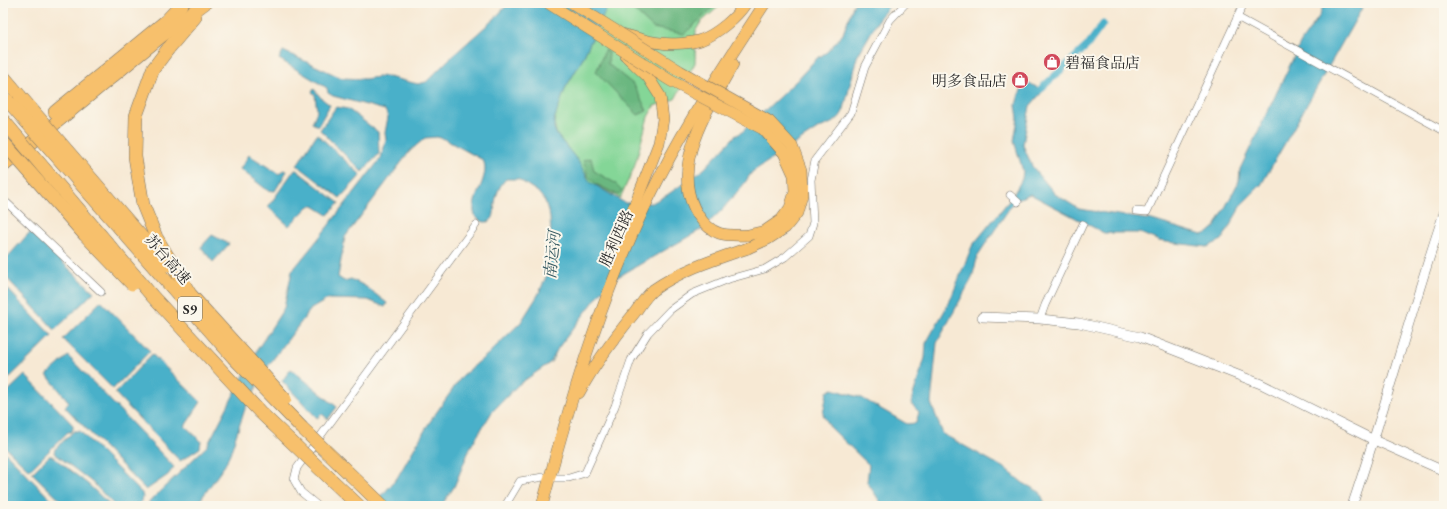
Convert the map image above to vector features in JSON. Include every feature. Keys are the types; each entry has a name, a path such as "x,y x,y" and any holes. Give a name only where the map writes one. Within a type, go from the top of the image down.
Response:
{"highway":[{"path":"3,156 166,21 183,3"},
{"path":"190,294 156,237 143,204 135,157 136,116 153,69 206,3"},
{"path":"3,166 170,29 206,3"},
{"path":"3,76 11,98 381,504"},
{"name":"苏台高速","path":"11,98 233,357 302,428 381,504"},
{"name":"S9","path":"3,120 153,297 260,412 359,506"},
{"path":"3,142 85,235 152,305 260,412"}],"main road":[{"path":"548,3 671,81 763,129 784,153 794,175 796,192 790,208 781,220 765,231 748,235 734,236 717,234 703,222 694,209 688,189 688,167 696,134 765,3"},
{"path":"565,420 588,376 613,340 652,290 681,274 768,239 785,228 797,213 802,195 801,170 792,146 769,121 680,71 572,3"},
{"name":"胜利西路","path":"542,506 546,477 558,418 587,329 617,250 653,174 691,104 756,3"},
{"name":"胜利西路","path":"535,506 546,477 594,330 624,252 659,177 697,109 765,3"},
{"path":"620,33 662,43 701,40 724,26 744,7"},
{"path":"612,43 648,76 660,96 663,119 659,142 617,250"}],"street":[{"path":"505,506 520,482 546,477 569,478 585,473 615,406 631,360 648,333 670,310 692,294 729,279 765,268 785,257 809,236 813,223 811,180 816,160 851,113 865,67 890,20 906,3"},
{"path":"1136,211 1147,212 1244,3"},
{"path":"1237,17 1444,131"},
{"path":"1010,195 1018,202"},
{"path":"3,204 7,204 101,292"},
{"path":"1352,506 1374,440 1444,213"},
{"path":"318,506 301,492 294,480 297,468 476,224"},
{"path":"1040,319 1045,305 1083,224"},
{"path":"982,317 1040,319 1079,323 1140,337 1261,384 1374,440 1444,471"}],"green space":[{"path":"609,3 723,3 701,22 696,30 695,63 675,99 654,106 648,117 634,168 620,198 590,182 578,161 557,135 554,124 556,112 566,87 582,60"},
{"path":"626,3 667,3 679,6 688,3 718,3 684,34 653,28"},
{"path":"605,50 609,52 608,64 634,85 647,111 638,115 596,72"},
{"path":"591,158 594,171 615,183 622,190 618,195 596,184 588,176 583,160"}],"water":[{"name":"南运河","path":"509,3 609,3 582,60 566,87 554,120 554,128 557,135 578,161 590,182 625,203 652,203 667,195 704,169 735,136 742,132 797,80 816,59 827,52 843,34 854,3 892,3 880,17 857,57 844,109 840,116 752,172 744,184 721,211 702,229 609,282 558,348 551,362 518,385 492,412 471,446 454,487 441,506 367,506 385,492 397,478 429,423 462,376 487,355 521,322 538,295 546,277 552,253 550,217 545,201 538,192 518,179 506,179 498,191 493,217 488,222 481,221 475,216 474,206 485,172 483,160 444,139 437,137 425,138 410,151 345,237 338,277 344,281 351,279 365,286 387,303 385,307 368,300 328,299 311,309 268,366 245,409 225,465 196,506 147,506 150,501 207,446 257,350 284,308 292,271 381,158 386,140 385,133 388,117 385,110 333,96 328,93 327,88 279,59 283,51 342,78 365,79 384,76 418,84 426,82 495,18"},
{"path":"1324,3 1365,3 1261,185 1242,204 1222,240 1207,247 1159,241 1140,233 1104,233 1030,194 1015,200 978,255 972,278 937,343 931,403 943,434 1006,469 1023,483 1040,492 1046,506 883,506 867,482 869,465 830,427 823,414 827,392 833,389 862,398 907,424 916,423 919,412 912,405 912,398 925,358 926,343 949,303 972,246 1012,197 1022,179 1023,171 1014,141 1018,118 1016,105 1019,94 1026,81 1043,91 1030,106 1023,145 1032,166 1055,194 1079,209 1152,220 1202,235 1208,233 1215,227 1239,181 1240,169 1301,42 1320,15"},
{"path":"314,89 321,98 330,105 318,126 312,123 317,111 315,95 312,92"},
{"path":"336,107 348,109 378,132 379,154 362,172 320,130"},
{"path":"317,134 361,175 340,198 297,165"},
{"path":"249,155 279,174 283,170 287,171 275,191 267,190 240,169"},
{"path":"295,169 339,203 328,215 314,206 309,206 289,226 268,207"},
{"path":"30,232 94,292 55,330 3,274 3,262"},
{"path":"212,235 229,244 213,262 201,247"},
{"path":"3,284 52,336 3,384"},
{"path":"101,301 150,351 113,389 63,339"},
{"path":"152,354 201,402 185,426 201,441 200,448 180,461 115,393"},
{"path":"68,356 174,467 168,475 146,490 65,407 69,402 47,375"},
{"path":"291,369 337,407 328,419 322,414 317,418 282,381"},
{"path":"25,375 73,425 71,432 68,432 32,468 28,469 3,445 3,396"},
{"path":"74,431 80,431 142,493 143,498 138,506 115,506 93,483 54,453 55,449"},
{"path":"3,450 57,506 3,506"},
{"path":"49,456 52,456 89,485 111,506 66,506 32,473"}],"waterway":[{"path":"1034,95 1087,46 1103,24"}],"place":[{"name":"碧福食品店","path":"1052,62"},
{"name":"明多食品店","path":"1020,80"}]}
